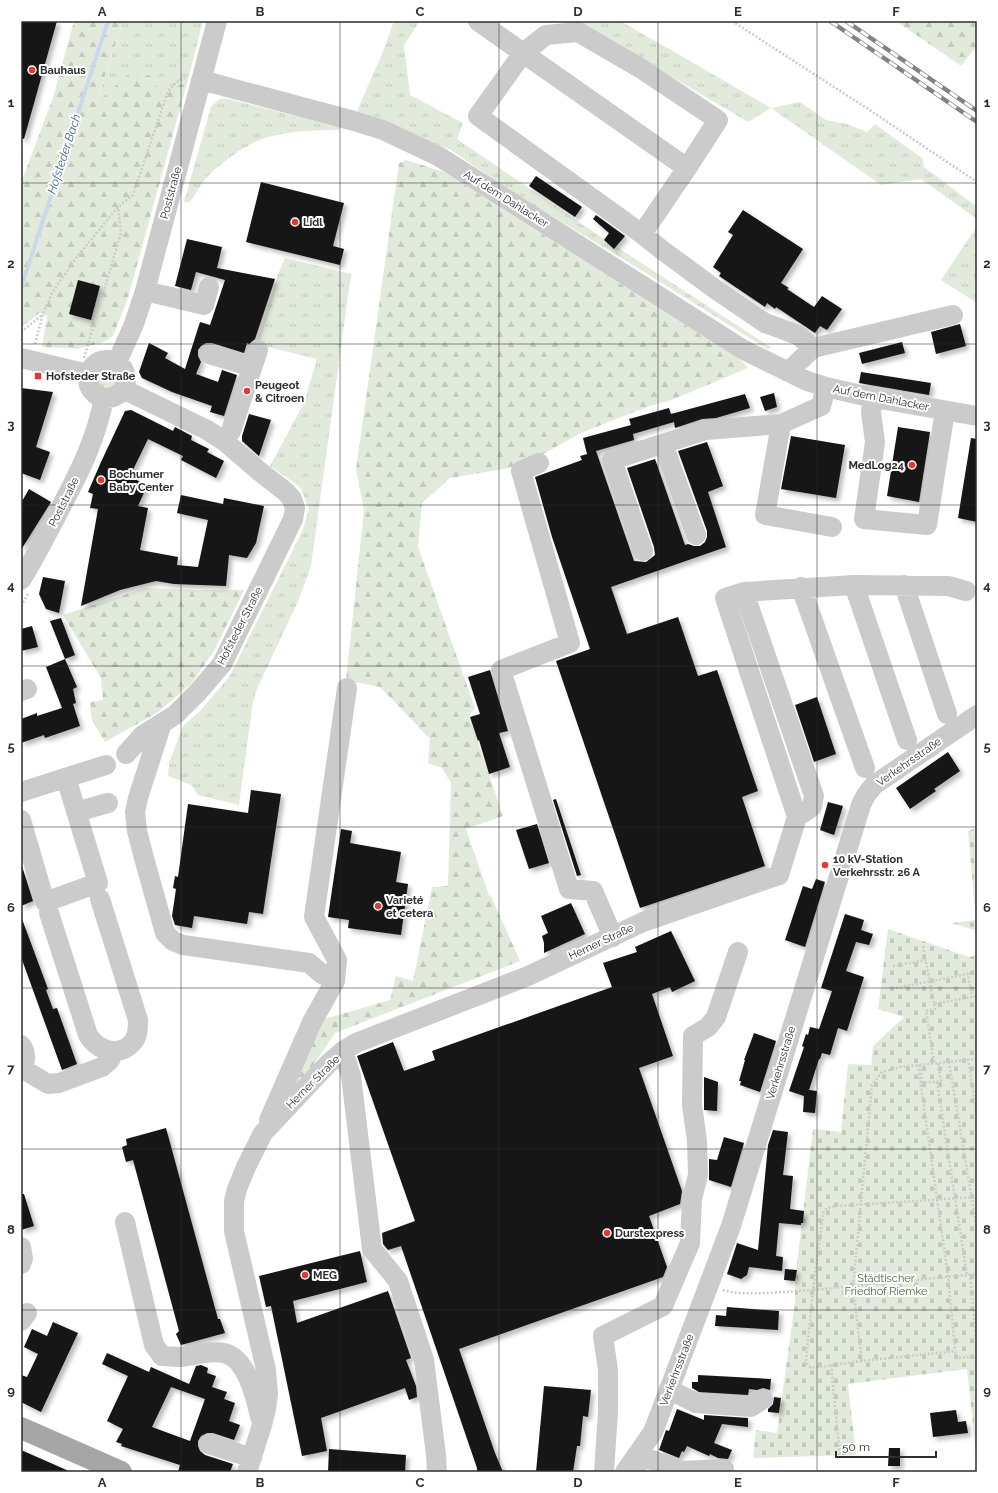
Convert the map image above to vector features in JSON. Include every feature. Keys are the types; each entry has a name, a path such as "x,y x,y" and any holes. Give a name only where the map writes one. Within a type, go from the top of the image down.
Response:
{"main road":[{"path":"21,1428 121,1472"}],"street":[{"name":"Poststraße","path":"117,362 134,324 145,291 217,21"},
{"path":"478,21 687,168"},
{"path":"642,234 718,120 640,68 578,32 546,35 523,53 478,116 642,234 715,289 766,323 798,335 813,348"},
{"name":"Auf dem Dahlacker","path":"201,80 354,121 383,130 425,149 742,350 807,381 873,398 977,416"},
{"path":"145,291 204,306 209,287"},
{"path":"788,372 813,348 953,315"},
{"path":"209,354 255,358 231,431 224,441"},
{"path":"27,359 84,373"},
{"path":"101,360 112,360 122,366 127,378 123,389 115,396 104,398 99,396 91,389 84,373 101,360"},
{"path":"643,551 612,460 706,430 781,424 821,406 826,387"},
{"name":"Hofsteder Straße","path":"123,389 207,430 224,441 289,495 295,508 293,519 222,664 198,692 175,715 143,735 126,754"},
{"name":"Poststraße","path":"21,580 54,523 84,464 100,419 104,398"},
{"path":"873,398 871,412 875,442 864,520 927,525 945,411"},
{"path":"781,424 765,515 832,527"},
{"path":"663,444 696,535"},
{"path":"539,463 522,471 570,643 501,670 568,889 593,891 613,937"},
{"path":"854,585 907,740"},
{"path":"904,585 947,714"},
{"path":"865,768 801,587 904,585 948,586 966,590"},
{"name":"Herner Straße","path":"249,1465 262,1425 268,1394 266,1370 234,1232 234,1201 246,1167 263,1133 328,1064 343,1051 356,1043 528,976 643,922 779,875 798,817 812,807 814,796 744,592 801,587"},
{"path":"263,1133 312,1022 335,981 337,960 314,917 347,688"},
{"name":"Verkehrsstraße","path":"625,1472 637,1464 653,1432 733,1220 861,805 866,795 879,782 977,715"},
{"path":"162,723 135,812 137,831 165,933 173,941 183,945 309,963 322,974 335,981"},
{"path":"21,792 106,765"},
{"path":"21,820 45,902 98,883 66,778"},
{"path":"76,812 108,803"},
{"path":"49,914 88,1036 93,1043 100,1048 114,1051 122,1049 134,1041 137,1032 138,1020 100,899"},
{"path":"604,1472 608,1411 608,1370 603,1336 663,1306 690,1243 692,1199 698,1175 697,1141 692,1105 693,1036 708,1027 716,1017 738,952"},
{"path":"21,1045 24,1048 26,1058 22,1070 48,1084 59,1083 102,1067 110,1060 114,1051"},
{"path":"343,1051 351,1076 372,1249 398,1281 424,1360 437,1472"},
{"path":"125,1222 154,1345 162,1356 180,1357 224,1353 233,1358 246,1374 255,1395 262,1425"},
{"path":"21,1247 23,1258 21,1264"},
{"path":"670,1390 696,1403 751,1407 763,1399"},
{"path":"209,1444 249,1465"},
{"path":"637,1464 682,1471 724,1469"}],"path":[{"path":"732,21 977,182"},
{"path":"27,359 35,343 43,314 52,293 76,258 118,208 133,194 168,91 178,81 189,77 201,80"},
{"path":"84,373 121,233 118,208"},
{"path":"21,332 43,314"},
{"path":"923,946 935,1009 926,1011 934,1063"},
{"path":"893,966 926,960"},
{"path":"896,988 968,974 972,997"},
{"path":"934,1004 977,996"},
{"path":"968,1059 977,1117"},
{"path":"862,1361 853,1287 872,1085 882,1072 919,1065 977,1059"},
{"path":"949,1062 977,1230"},
{"path":"919,1065 923,1084 941,1081 938,1063"},
{"path":"919,1065 948,1276 955,1351 958,1358 977,1356"},
{"path":"937,1082 968,1275 977,1346"},
{"path":"955,1351 812,1368 808,1366 806,1361 823,1213 827,1208 836,1206 977,1197"},
{"path":"710,1284 728,1292 750,1293 853,1287 977,1274"},
{"path":"831,1365 840,1456"}],"green space":[{"path":"74,21 123,21 96,103 130,73 154,76 160,95 173,86 187,83 128,298 113,336 104,342 77,349 42,347 47,316 39,313 21,328 21,183 53,98"},
{"path":"123,21 203,21 187,83 173,86 160,95 96,103"},
{"path":"394,21 420,21 404,45 410,95 463,123 457,139 586,227 772,348 767,349 638,268 510,191 451,150 356,113 382,54"},
{"path":"577,21 620,21 771,108 748,122"},
{"path":"896,21 977,21 977,50 975,48 961,66"},
{"path":"224,98 340,127 339,130 285,133 255,142 220,165 204,180 189,203 184,202 211,107 218,100"},
{"path":"800,102 826,120 847,124 867,132 875,124 922,158 924,167 977,207 977,219 921,179 881,185 771,108"},
{"path":"406,160 444,172 742,361 748,368 674,399 647,407 581,433 522,466 450,478 422,503 418,547 475,708 469,716 503,816 466,829 489,895 491,896 520,961 335,1033 300,1085 293,1083 324,1019 390,1000 396,976 413,981 432,887 448,886 451,783 442,768 428,763 430,739 380,687 346,680 364,510 356,469 399,163"},
{"path":"977,226 977,303 941,280"},
{"path":"285,258 351,274 311,566 299,599 253,701 239,805 198,795 191,785 168,776 169,763 183,726 200,711 229,677 302,532 309,509 300,487 270,466 304,403 317,359 257,344 278,274"},
{"path":"106,366 115,369 118,378 115,387 106,390 97,387 94,378 97,369"},
{"path":"145,588 244,590 214,651 191,684 157,713 105,742 92,720 90,702 103,700 101,678 63,615"},
{"path":"977,828 977,931 952,923 976,920 968,831"},
{"name":"Städtischer Friedhof Riemke","path":"888,929 969,957 977,955 977,1464 967,1369 848,1384 856,1455 753,1458 756,1430 777,1433 795,1302 795,1281 813,1129 841,1132 848,1064 871,1065 873,1046 904,1017 878,1009"}],"building":[{"name":"Bauhaus","path":"21,21 57,21 24,139 21,138"},
{"path":"536,176 582,207 575,217 529,186"},
{"name":"Lidl","path":"261,182 344,203 333,246 344,249 340,265 246,242"},
{"path":"743,210 803,249 781,283 789,288 787,289 814,307 822,296 842,309 827,330 820,326 815,333 776,307 775,309 767,303 765,307 719,276 721,273 713,267 733,235 728,232"},
{"path":"596,215 625,236 614,249 604,240 609,233 593,219"},
{"path":"187,239 222,247 217,268 275,279 255,339 249,344 247,343 244,353 212,343 206,343 198,350 198,356 201,362 196,374 218,382 222,370 237,375 224,416 210,412 212,406 172,392 142,378 139,372 149,343 168,353 165,358 185,369 200,322 210,325 225,280 196,272 191,290 175,286"},
{"path":"78,280 100,286 91,320 69,314"},
{"path":"960,324 966,346 936,354 931,332"},
{"path":"902,342 905,353 862,364 859,353"},
{"path":"861,372 931,383 929,395 859,383"},
{"path":"21,388 53,392 36,447 50,452 40,480 21,473"},
{"path":"774,393 777,407 765,411 760,397"},
{"path":"745,394 750,408 716,418 702,419 675,428 674,422 633,434 634,440 596,451 634,561 646,562 655,555 654,547 627,468 655,459 685,545 700,546 705,542 707,531 678,451 707,442 723,486 708,492 726,547 611,587 627,634 678,617 698,676 717,670 758,791 742,797 765,866 640,908 556,661 590,649 552,537 535,477 582,460 580,456 591,453 587,454 583,438 631,425 629,419 669,408 671,414"},
{"path":"131,410 173,431 175,427 192,436 191,440 209,449 207,452 224,461 216,478 181,460 183,456 148,439 130,476 147,486 138,506 148,508 140,550 178,557 177,565 198,567 208,520 177,513 181,495 223,504 224,498 264,506 256,543 247,558 229,555 226,586 174,584 156,581 120,590 81,606 98,509 90,508 93,494 88,492 125,411"},
{"path":"249,414 271,420 259,456 242,441 242,436"},
{"name":"MedLog24","path":"898,427 930,432 919,502 887,496"},
{"path":"791,436 845,445 836,498 781,489"},
{"path":"971,438 977,439 977,522 958,518"},
{"path":"29,489 51,502 21,550 21,503"},
{"path":"43,577 65,581 59,613 46,609 39,594"},
{"path":"61,618 75,655 65,659 50,621"},
{"path":"32,626 38,647 21,651 21,629"},
{"path":"65,659 77,687 73,689 76,703 73,704 80,726 45,738 44,735 21,743 21,719 37,713 37,716 62,708 46,667"},
{"path":"490,670 508,731 499,733 510,767 489,774 479,740 478,741 470,717 480,714 468,677"},
{"path":"817,697 836,754 814,762 795,705"},
{"path":"948,752 960,771 934,789 936,791 910,809 896,788"},
{"path":"251,790 281,794 263,914 249,912 247,924 194,916 192,928 175,925 172,916 176,889 173,888 175,876 178,877 188,804 248,813"},
{"path":"556,799 581,875 577,876 553,800"},
{"path":"828,802 843,806 834,835 820,830"},
{"path":"537,824 549,863 529,869 516,830"},
{"path":"341,829 352,831 350,843 401,852 396,882 408,884 401,935 348,928 349,920 328,917"},
{"path":"21,863 33,901 21,906"},
{"path":"816,879 825,882 805,947 785,940 803,886 812,889"},
{"path":"571,903 585,934 544,953 542,936 548,933 541,916"},
{"path":"845,914 864,920 861,930 873,934 869,945 856,942 846,971 864,977 847,1031 838,1028 830,1055 822,1053 819,1059 809,1090 817,1091 815,1113 803,1112 804,1096 789,1091 804,1047 802,1046 806,1034 808,1035 810,1027 819,1029 832,991 821,988"},
{"path":"21,919 48,989 46,990 53,1009 57,1008 77,1064 62,1070 21,957"},
{"path":"671,931 695,981 672,992 670,987 652,994 673,1056 639,1068 682,1191 680,1204 649,1216 667,1267 663,1277 459,1349 503,1472 477,1472 477,1468 401,1246 388,1250 383,1244 382,1233 415,1221 357,1056 393,1042 404,1071 435,1060 432,1051 612,987 603,963 637,952 635,947"},
{"path":"754,1033 776,1041 760,1092 740,1085 741,1081 739,1081 744,1060"},
{"path":"704,1077 718,1082 717,1111 704,1110"},
{"path":"166,1128 218,1319 220,1319 225,1333 181,1345 176,1334 179,1331 133,1160 126,1162 122,1147 127,1145 126,1139"},
{"path":"773,1130 788,1132 783,1175 793,1176 790,1209 804,1211 803,1223 801,1223 801,1225 779,1223 776,1256 783,1257 782,1271 749,1267 747,1275 741,1279 727,1274 737,1243 758,1250 768,1145"},
{"path":"724,1137 744,1143 731,1187 709,1180 709,1159 717,1160"},
{"path":"21,1194 24,1194 34,1226 21,1230"},
{"path":"360,1251 367,1282 293,1301 297,1323 388,1291 411,1358 406,1360 416,1386 417,1397 409,1400 405,1388 321,1418 327,1451 302,1456 271,1306 266,1307 259,1276"},
{"path":"785,1269 797,1270 795,1281 784,1280"},
{"path":"727,1307 779,1311 778,1330 715,1326 716,1315 726,1316"},
{"path":"53,1322 78,1333 41,1412 21,1402 21,1375 27,1377 38,1354 24,1347 32,1329 47,1336"},
{"path":"107,1353 149,1372 151,1367 189,1384 196,1366 201,1365 208,1368 207,1373 216,1376 212,1387 227,1392 224,1399 235,1403 229,1421 240,1425 234,1440 213,1433 207,1433 201,1436 198,1441 198,1446 200,1451 205,1455 233,1464 230,1472 178,1472 180,1465 121,1446 122,1444 116,1442 123,1429 107,1421 128,1376 102,1364","holes":["171,1387 205,1399 190,1441 152,1427"]},
{"path":"698,1375 771,1379 770,1390 763,1388 757,1390 749,1389 748,1395 699,1392 692,1388 692,1382 698,1382"},
{"path":"544,1386 591,1390 588,1417 583,1416 580,1446 577,1446 573,1472 536,1472"},
{"path":"774,1397 781,1398 779,1413 768,1412 768,1409 773,1404"},
{"path":"677,1409 704,1420 704,1415 748,1418 748,1427 722,1424 714,1443 732,1450 728,1459 718,1458 710,1454 709,1456 687,1446 684,1452 682,1451 679,1458 659,1450 666,1430 669,1431"},
{"path":"956,1410 958,1422 966,1421 968,1433 933,1437 930,1413"},
{"path":"889,1448 900,1448 900,1466 888,1466"},
{"path":"329,1449 406,1455 405,1472 328,1472"},
{"path":"21,1450 37,1457 71,1472 21,1472"}],"waterway":[{"name":"Hofsteder Bach","path":"21,288 108,21"}],"railway":[{"path":"830,21 977,122"},
{"path":"846,21 977,111"}],"place":[{"name":"Bauhaus","path":"32,70"},
{"name":"Lidl","path":"295,222"},
{"name":"Hofsteder Straße","path":"38,376"},
{"name":"Peugeot & Citroen","path":"247,391"},
{"name":"MedLog24","path":"912,465"},
{"name":"Bochumer Baby Center","path":"101,480"},
{"name":"10 kV-Station Verkehrsstr. 26 A","path":"825,865"},
{"name":"Varieté et cetera","path":"378,906"},
{"name":"Durstexpress","path":"607,1233"},
{"name":"MEG","path":"305,1275"}]}
